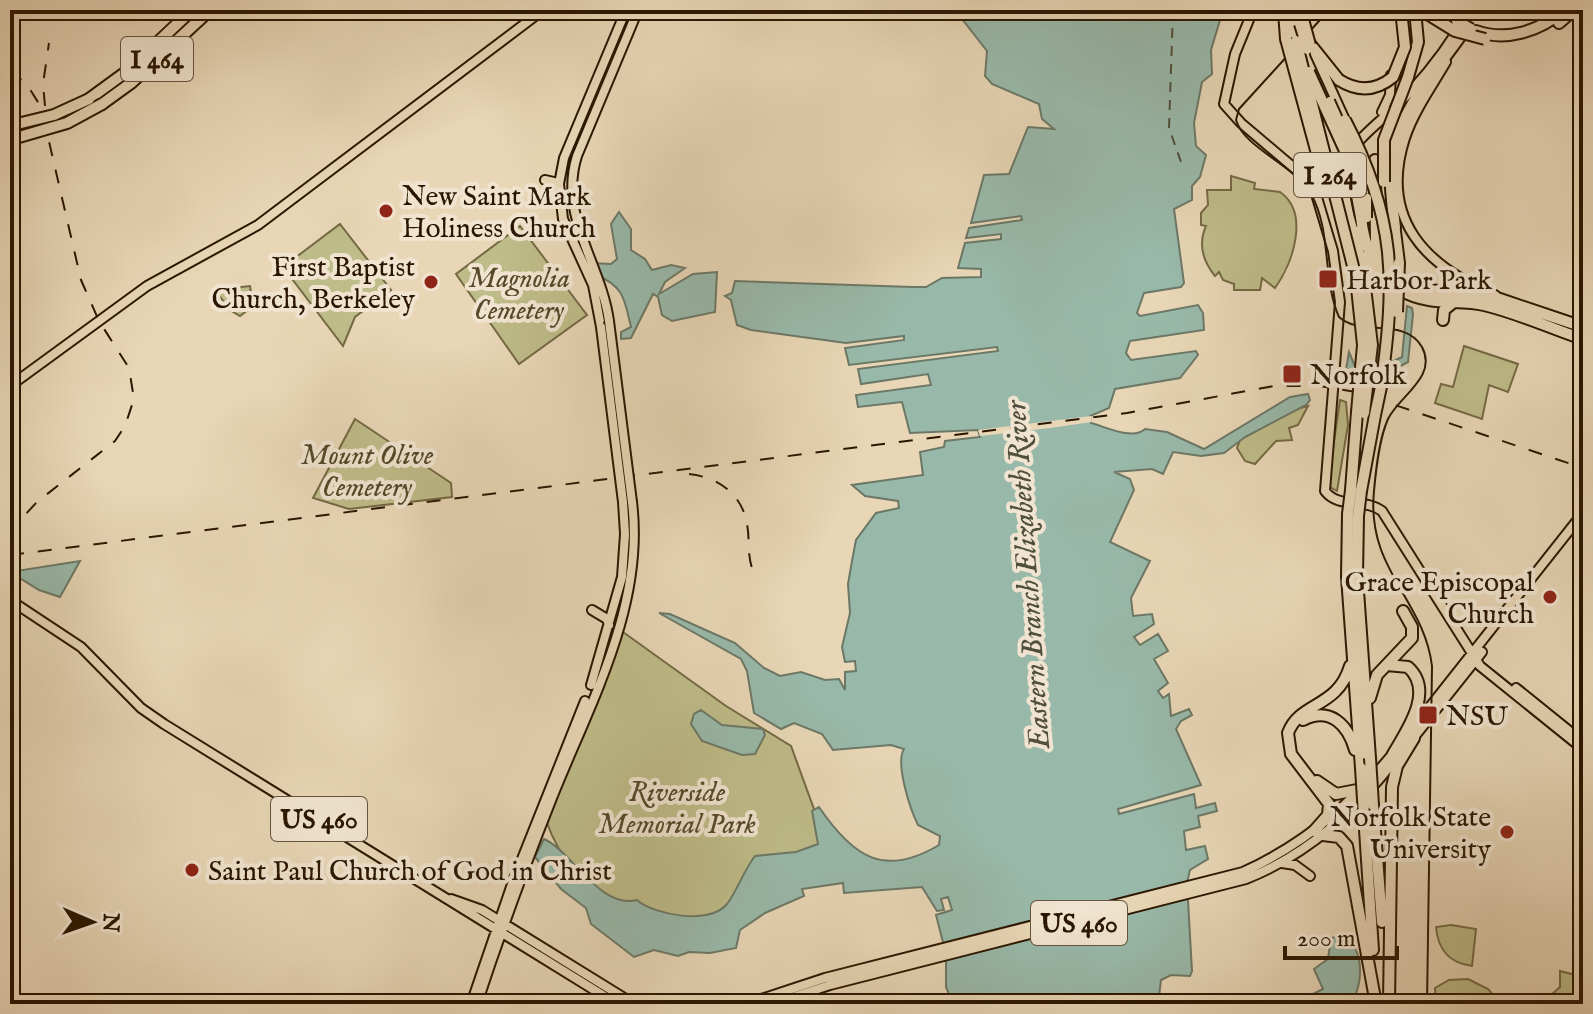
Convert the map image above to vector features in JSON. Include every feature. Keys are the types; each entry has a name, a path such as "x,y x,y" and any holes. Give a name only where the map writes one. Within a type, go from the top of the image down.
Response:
{"highway":[{"name":"I 464","path":"11,126 54,115 89,99 126,72 192,10"},
{"name":"I 464","path":"15,138 67,123 102,104 131,83 210,10"},
{"name":"I 264","path":"1286,10 1360,309 1365,413 1353,515 1355,625 1368,730 1388,1004"},
{"path":"1309,48 1339,80 1352,87 1370,88 1383,84 1395,74 1405,47 1401,10"},
{"name":"I 264","path":"1356,490 1351,476 1365,413 1381,387 1396,318 1399,263 1395,228 1384,182 1384,140 1415,58 1418,31 1415,10"},
{"path":"1421,10 1455,31 1485,39 1510,40 1536,35 1574,10"},
{"path":"1442,10 1466,32 1488,35 1516,34 1542,26 1564,10"},
{"path":"1395,228 1390,174 1397,135 1411,107 1466,32"},
{"path":"1291,40 1351,164 1364,218 1358,230 1372,345 1365,413"},
{"path":"1408,77 1382,125 1375,160 1377,247 1396,279 1420,289 1507,300 1583,329"},
{"path":"1345,120 1374,183 1389,244 1391,305 1381,387"},
{"path":"1358,230 1367,253 1380,273 1402,290 1429,300 1488,306 1583,339"},
{"path":"1429,300 1443,320 1444,310 1455,301"},
{"path":"1548,327 1553,321 1583,329"},
{"path":"1368,730 1372,686 1385,666 1412,638 1412,627 1403,611"},
{"name":"I 264","path":"1358,654 1361,768 1376,1004"},
{"path":"1358,654 1340,690 1298,718 1288,736 1293,757 1329,806 1328,815 1318,833 1339,837 1347,846 1376,1004"},
{"path":"1385,666 1398,663 1408,667 1418,682 1414,718 1393,754"},
{"path":"1361,768 1349,733 1336,719 1315,715 1297,726 1292,738 1294,749 1322,786 1339,794 1362,789"},
{"path":"1388,1004 1392,787 1397,766 1414,738"}],"main road":[{"path":"10,386 147,286 258,225 543,10"},
{"path":"500,927 626,607 635,554 598,306 589,275 563,219 559,187 564,158 626,10"},
{"path":"474,1004 595,677 614,611 625,551 627,502 607,307 571,206 572,171 638,10"},
{"path":"1253,10 1235,54 1224,104 1231,115 1307,177 1320,198 1336,266 1340,302 1325,491 1333,500 1372,505 1382,511 1480,666 1583,749"},
{"path":"1473,10 1466,32 1407,133 1400,165 1401,199 1411,231 1434,262 1455,278 1507,300"},
{"path":"1358,230 1345,192 1345,169 1357,140 1416,85 1473,10"},
{"path":"1301,16 1309,48 1358,165 1364,218 1374,254 1396,279"},
{"path":"1374,122 1389,99 1391,71"},
{"path":"1333,100 1345,120 1364,170 1364,218"},
{"path":"545,180 559,187"},
{"name":"US 460","path":"746,1004 1220,880 1279,859 1358,805 1414,738 1583,513"},
{"name":"US 460","path":"1318,833 1393,754 1583,521"},
{"name":"US 460","path":"10,600 81,647 164,724 451,899 634,1004"},
{"path":"592,610 607,619 609,625"},
{"path":"1475,657 1583,742"},
{"path":"1279,859 1295,865 1310,876"},
{"name":"US 460","path":"500,927 617,1004"},
{"name":"US 460","path":"772,1004 873,970"}],"green space":[{"name":"Harbor Park","path":"1231,176 1255,183 1254,189 1280,192 1294,212 1296,238 1288,265 1275,288 1262,278 1260,290 1234,290 1234,284 1223,280 1219,272 1215,276 1204,258 1202,239 1206,226 1201,225 1201,213 1208,205 1207,190 1231,190"},
{"path":"340,224 391,290 355,317 343,346 283,267"},
{"name":"Magnolia Cemetery","path":"520,226 587,315 519,364 456,274"},
{"path":"250,286 253,306 240,316 230,310 215,290"},
{"path":"1464,346 1518,364 1508,392 1489,385 1482,419 1435,403 1441,384 1453,387"},
{"path":"1340,400 1346,402 1348,425 1337,491 1328,486"},
{"path":"1308,406 1298,425 1289,428 1292,440 1276,441 1255,464 1245,461 1237,448 1240,440 1292,410"},
{"name":"Mount Olive Cemetery","path":"355,419 451,483 452,497 349,509 313,498"},
{"name":"Riverside Memorial Park","path":"623,632 726,706 791,746 834,864 742,907 715,915 688,918 637,910 613,900 574,869 558,848 547,823"},
{"path":"1451,925 1476,929 1472,966 1457,962 1442,949 1436,927"},
{"path":"1560,971 1583,977 1583,1004 1553,1002 1551,995 1560,987"},
{"path":"1468,979 1488,989 1501,1004 1436,1004 1435,988 1449,980"}],"water":[{"name":"Eastern Branch Elizabeth River","path":"955,10 1223,10 1211,50 1212,74 1202,82 1194,123 1196,146 1206,155 1200,177 1192,186 1192,200 1174,209 1184,283 1181,287 1144,293 1137,313 1140,316 1198,305 1203,313 1204,330 1130,341 1126,353 1131,360 1196,351 1198,355 1180,378 1115,389 1109,408 1090,416 1091,423 1133,434 1145,429 1167,432 1204,449 1290,397 1308,394 1310,400 1245,437 1224,453 1201,456 1173,452 1163,474 1152,469 1114,472 1130,479 1134,490 1110,542 1150,561 1131,598 1133,616 1152,614 1154,624 1134,637 1140,645 1158,634 1168,651 1154,659 1168,683 1158,691 1163,698 1169,694 1171,716 1189,709 1192,715 1181,721 1176,729 1201,785 1118,809 1119,814 1194,794 1196,808 1215,803 1217,811 1198,816 1200,827 1184,831 1186,850 1205,846 1208,859 1190,870 1187,883 1192,971 1190,976 1171,975 1161,980 1159,997 1166,1004 953,1004 946,987 946,954 936,915 952,910 948,897 941,899 944,910 937,911 922,887 844,893 843,883 802,889 804,896 765,913 740,930 736,948 710,953 689,952 678,956 654,950 634,957 591,924 586,908 561,889 535,857 544,839 555,845 611,896 624,901 637,900 668,913 695,916 707,915 726,905 755,856 796,852 818,844 812,811 819,807 844,839 871,857 886,861 902,860 939,845 940,836 918,825 911,808 902,775 904,749 891,745 833,750 822,734 794,723 781,729 754,713 747,671 741,659 659,613 670,614 735,643 764,668 780,676 801,672 825,680 839,679 845,690 845,672 856,671 855,661 845,662 842,647 850,613 848,584 856,540 876,513 899,508 898,501 865,496 852,485 923,475 920,452 944,447 945,441 980,437 978,430 910,433 902,402 858,407 856,395 931,385 928,374 861,384 858,369 998,351 997,347 849,365 845,348 904,340 904,336 846,343 751,330 737,325 731,300 725,296 732,293 735,281 926,287 942,278 981,277 981,269 958,268 965,243 1001,239 1001,234 966,238 969,228 1022,220 1021,216 971,223 984,175 1009,174 1028,127 1054,129 1042,119 1039,104 992,84 985,76 987,51"},
{"path":"619,212 631,229 631,250 645,259 652,270 671,265 685,268 665,282 659,294 693,274 717,272 715,312 672,321 662,315 658,297 653,294 631,338 621,339 621,332 631,327 624,300 612,284 595,274 591,263 611,264 617,259 611,224"},
{"path":"1407,306 1412,308 1413,314 1408,362 1395,369 1352,372 1346,369 1349,352 1354,364 1394,361 1402,357"},
{"path":"80,561 60,597 39,590 10,572"},
{"path":"701,710 722,725 763,729 765,735 755,754 742,755 702,741 691,724 694,714"},
{"path":"1344,935 1358,954 1360,978 1356,994 1343,1004 1293,1004 1323,989 1314,969 1328,959 1331,938"}],"pier":[{"path":"1091,416 1092,422 1050,428 980,436 978,430"}],"ferry route":[{"path":"1173,10 1169,128 1181,162"}],"tram line":[{"path":"1329,10 1239,109 1236,120 1249,139 1294,175 1311,194 1322,223 1330,287 1339,317 1359,326 1405,332 1422,347 1426,358 1421,377 1393,411 1385,427 1376,473 1374,518 1387,563 1427,642 1432,666 1427,1004"}],"railway":[{"path":"45,106 43,84 49,43"},
{"path":"10,72 26,83 41,107 81,280 99,321 129,368 134,399 125,426 115,441 37,502 10,531"},
{"path":"10,555 1127,413 1274,386 1320,386 1356,392 1583,468"},
{"path":"689,474 719,483 740,504 747,524 752,568"}],"place":[{"name":"New Saint Mark Holiness Church","path":"386,211"},
{"name":"Harbor Park","path":"1328,279"},
{"name":"First Baptist Church, Berkeley","path":"431,282"},
{"name":"Norfolk","path":"1292,374"},
{"name":"Grace Episcopal Church","path":"1550,597"},
{"name":"NSU","path":"1428,715"},
{"name":"Norfolk State University","path":"1507,832"},
{"name":"Saint Paul Church of God in Christ","path":"192,870"}]}
